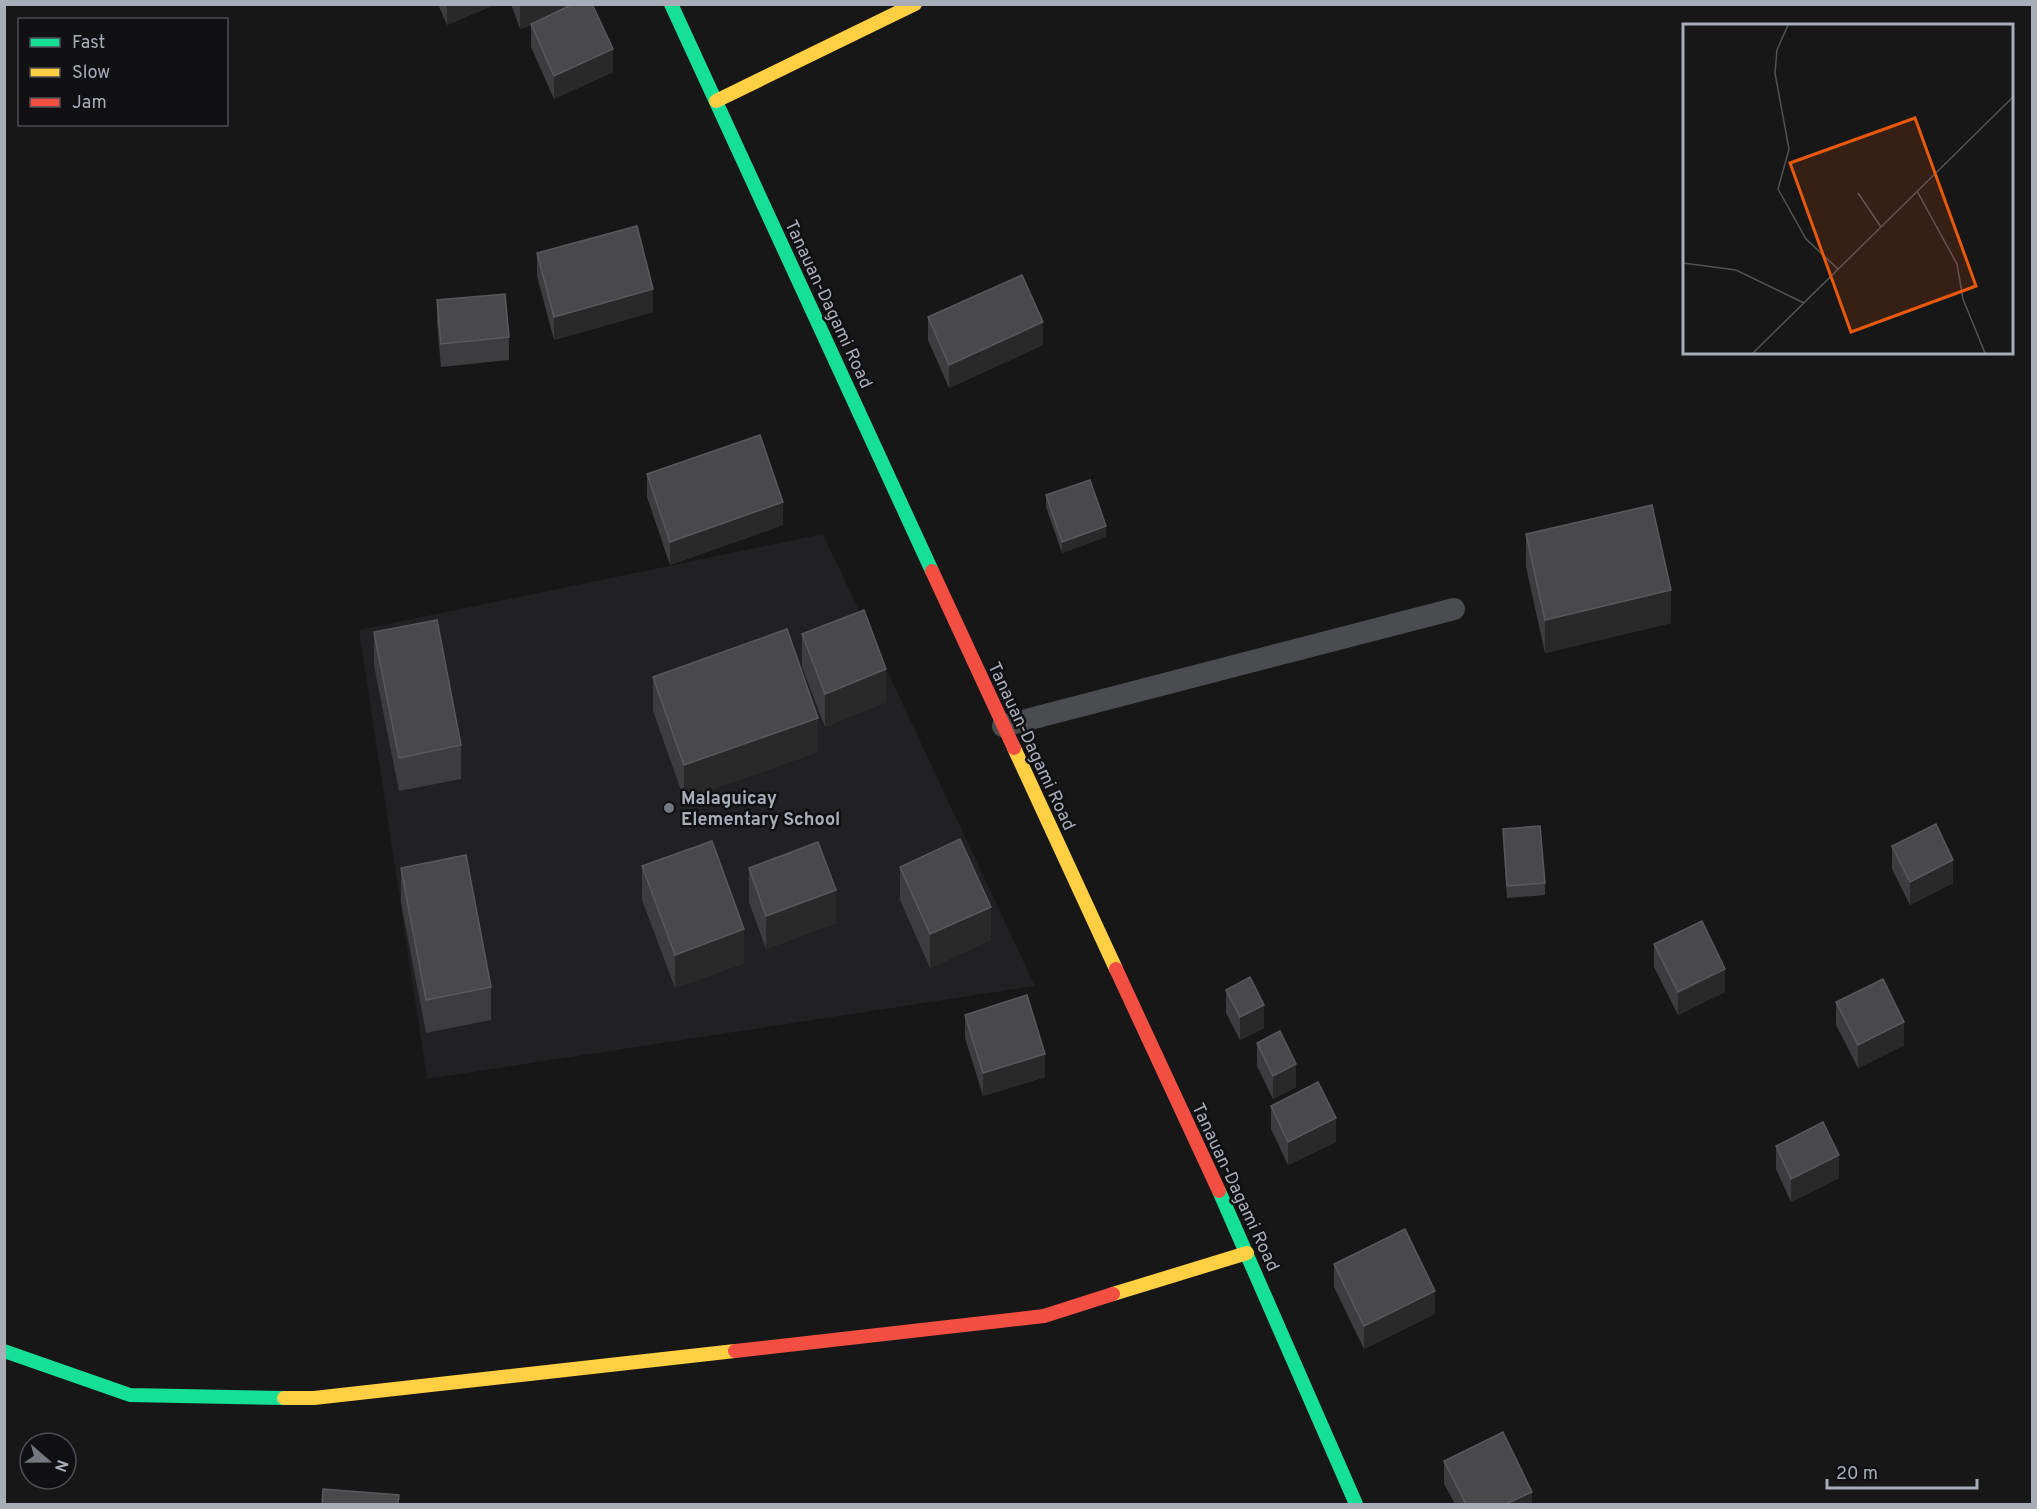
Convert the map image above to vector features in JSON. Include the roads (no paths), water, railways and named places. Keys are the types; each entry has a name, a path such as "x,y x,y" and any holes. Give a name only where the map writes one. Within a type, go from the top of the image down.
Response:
{"main road":[{"name":"Tanauan-Dagami Road","path":"671,4 1247,1253 1356,1504"},
{"path":"716,101 915,4"},
{"path":"4,1351 130,1395 314,1398 1044,1316 1247,1253"}],"lane":[{"path":"1003,726 1454,609"}],"place":[{"name":"Malaguicay Elementary School","path":"669,808"}]}
